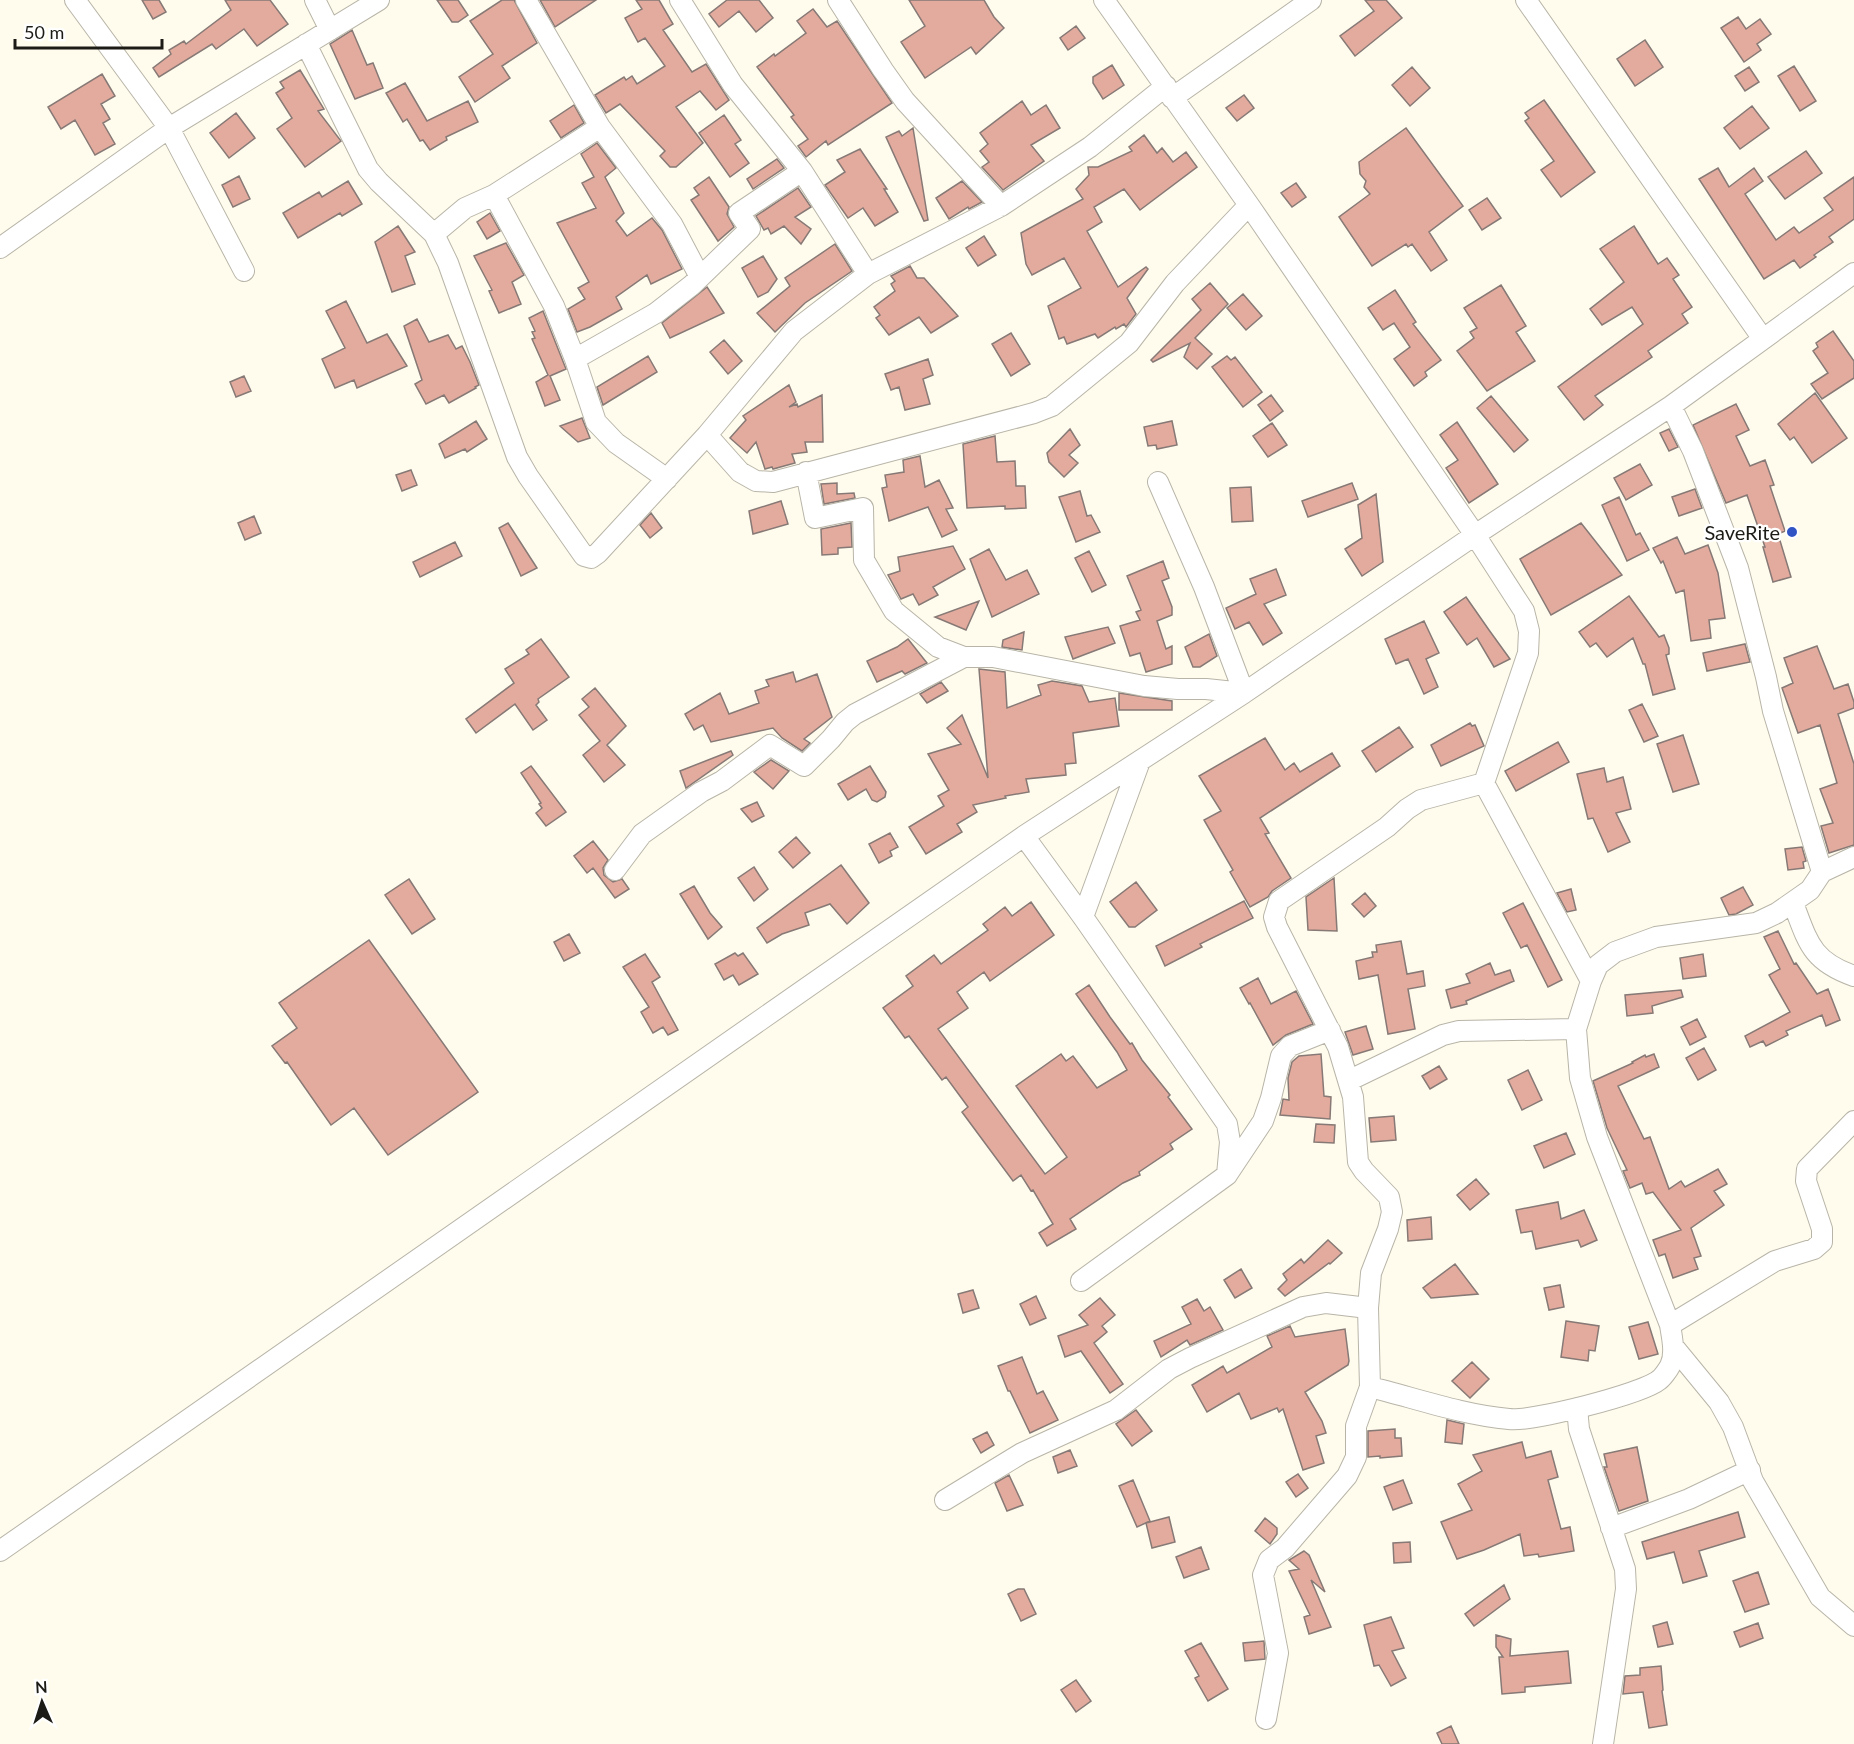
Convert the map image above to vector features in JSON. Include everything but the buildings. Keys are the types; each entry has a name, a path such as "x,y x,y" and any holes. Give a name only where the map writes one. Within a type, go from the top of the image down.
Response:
{"street":[{"path":"75,0 169,128 244,271"},
{"path":"315,0 330,30"},
{"path":"0,248 169,128 378,0"},
{"path":"526,0 600,127 672,224 700,277"},
{"path":"680,0 734,85 802,171 868,274"},
{"path":"838,0 906,101 1001,206"},
{"path":"1104,0 1249,205 1475,535 1524,611 1529,631 1528,653 1484,783 1591,981"},
{"path":"306,44 368,169 434,234 448,263 517,457 584,556 591,558 707,435 794,331 868,274 1001,206 1169,92 1311,0"},
{"path":"1526,0 1763,339"},
{"path":"434,234 465,208 494,195 600,127"},
{"path":"575,358 643,322 700,277 750,229 739,213 802,171"},
{"path":"494,195 554,306 575,358 596,422 616,443 667,479"},
{"path":"707,435 740,472 756,481 773,482 1035,413 1052,406 1129,343 1175,283 1249,205"},
{"path":"0,1551 1024,836 1244,693 1475,535 1671,406 1854,273"},
{"path":"1671,406 1693,451 1738,568 1773,711 1822,872"},
{"path":"806,472 815,518 863,508 864,560 894,611 938,648 964,657 993,657 1144,686 1244,693"},
{"path":"1158,482 1204,587 1244,693"},
{"path":"615,870 642,834 701,792 722,781 770,745 804,766 855,714 964,657"},
{"path":"1083,917 1140,761"},
{"path":"1266,1719 1278,1653 1263,1575 1269,1560 1285,1548 1347,1476 1356,1457 1356,1426 1371,1387 1368,1308 1371,1274 1392,1212 1389,1197 1358,1162 1350,1080 1330,1030 1274,917 1278,901 1387,827 1421,800 1484,783"},
{"path":"1024,836 1227,1124 1230,1142 1227,1175"},
{"path":"1371,1387 1489,1417 1512,1420 1577,1408 1630,1394 1659,1381 1670,1366 1673,1346 1670,1325 1586,1103 1580,1078 1576,1029 1591,981 1598,965 1615,952 1656,937 1756,923 1793,903 1810,890 1822,872 1854,857"},
{"path":"1793,903 1809,944 1818,957 1836,970 1854,976"},
{"path":"1350,1080 1443,1035 1459,1031 1576,1029"},
{"path":"1081,1281 1227,1175 1263,1121 1281,1056 1290,1046 1330,1030"},
{"path":"1670,1325 1775,1261 1814,1249 1822,1242 1822,1229 1806,1181 1807,1169 1854,1121"},
{"path":"945,1500 1022,1453 1116,1410 1169,1369 1190,1358 1303,1308 1326,1303 1368,1308"},
{"path":"1673,1346 1719,1402 1733,1427 1754,1480 1820,1597 1854,1626"},
{"path":"1577,1408 1579,1429 1625,1569 1626,1589 1603,1744"},
{"path":"1611,1528 1689,1500 1750,1470"}],"place":[{"name":"SaveRite","path":"1792,532"}]}
